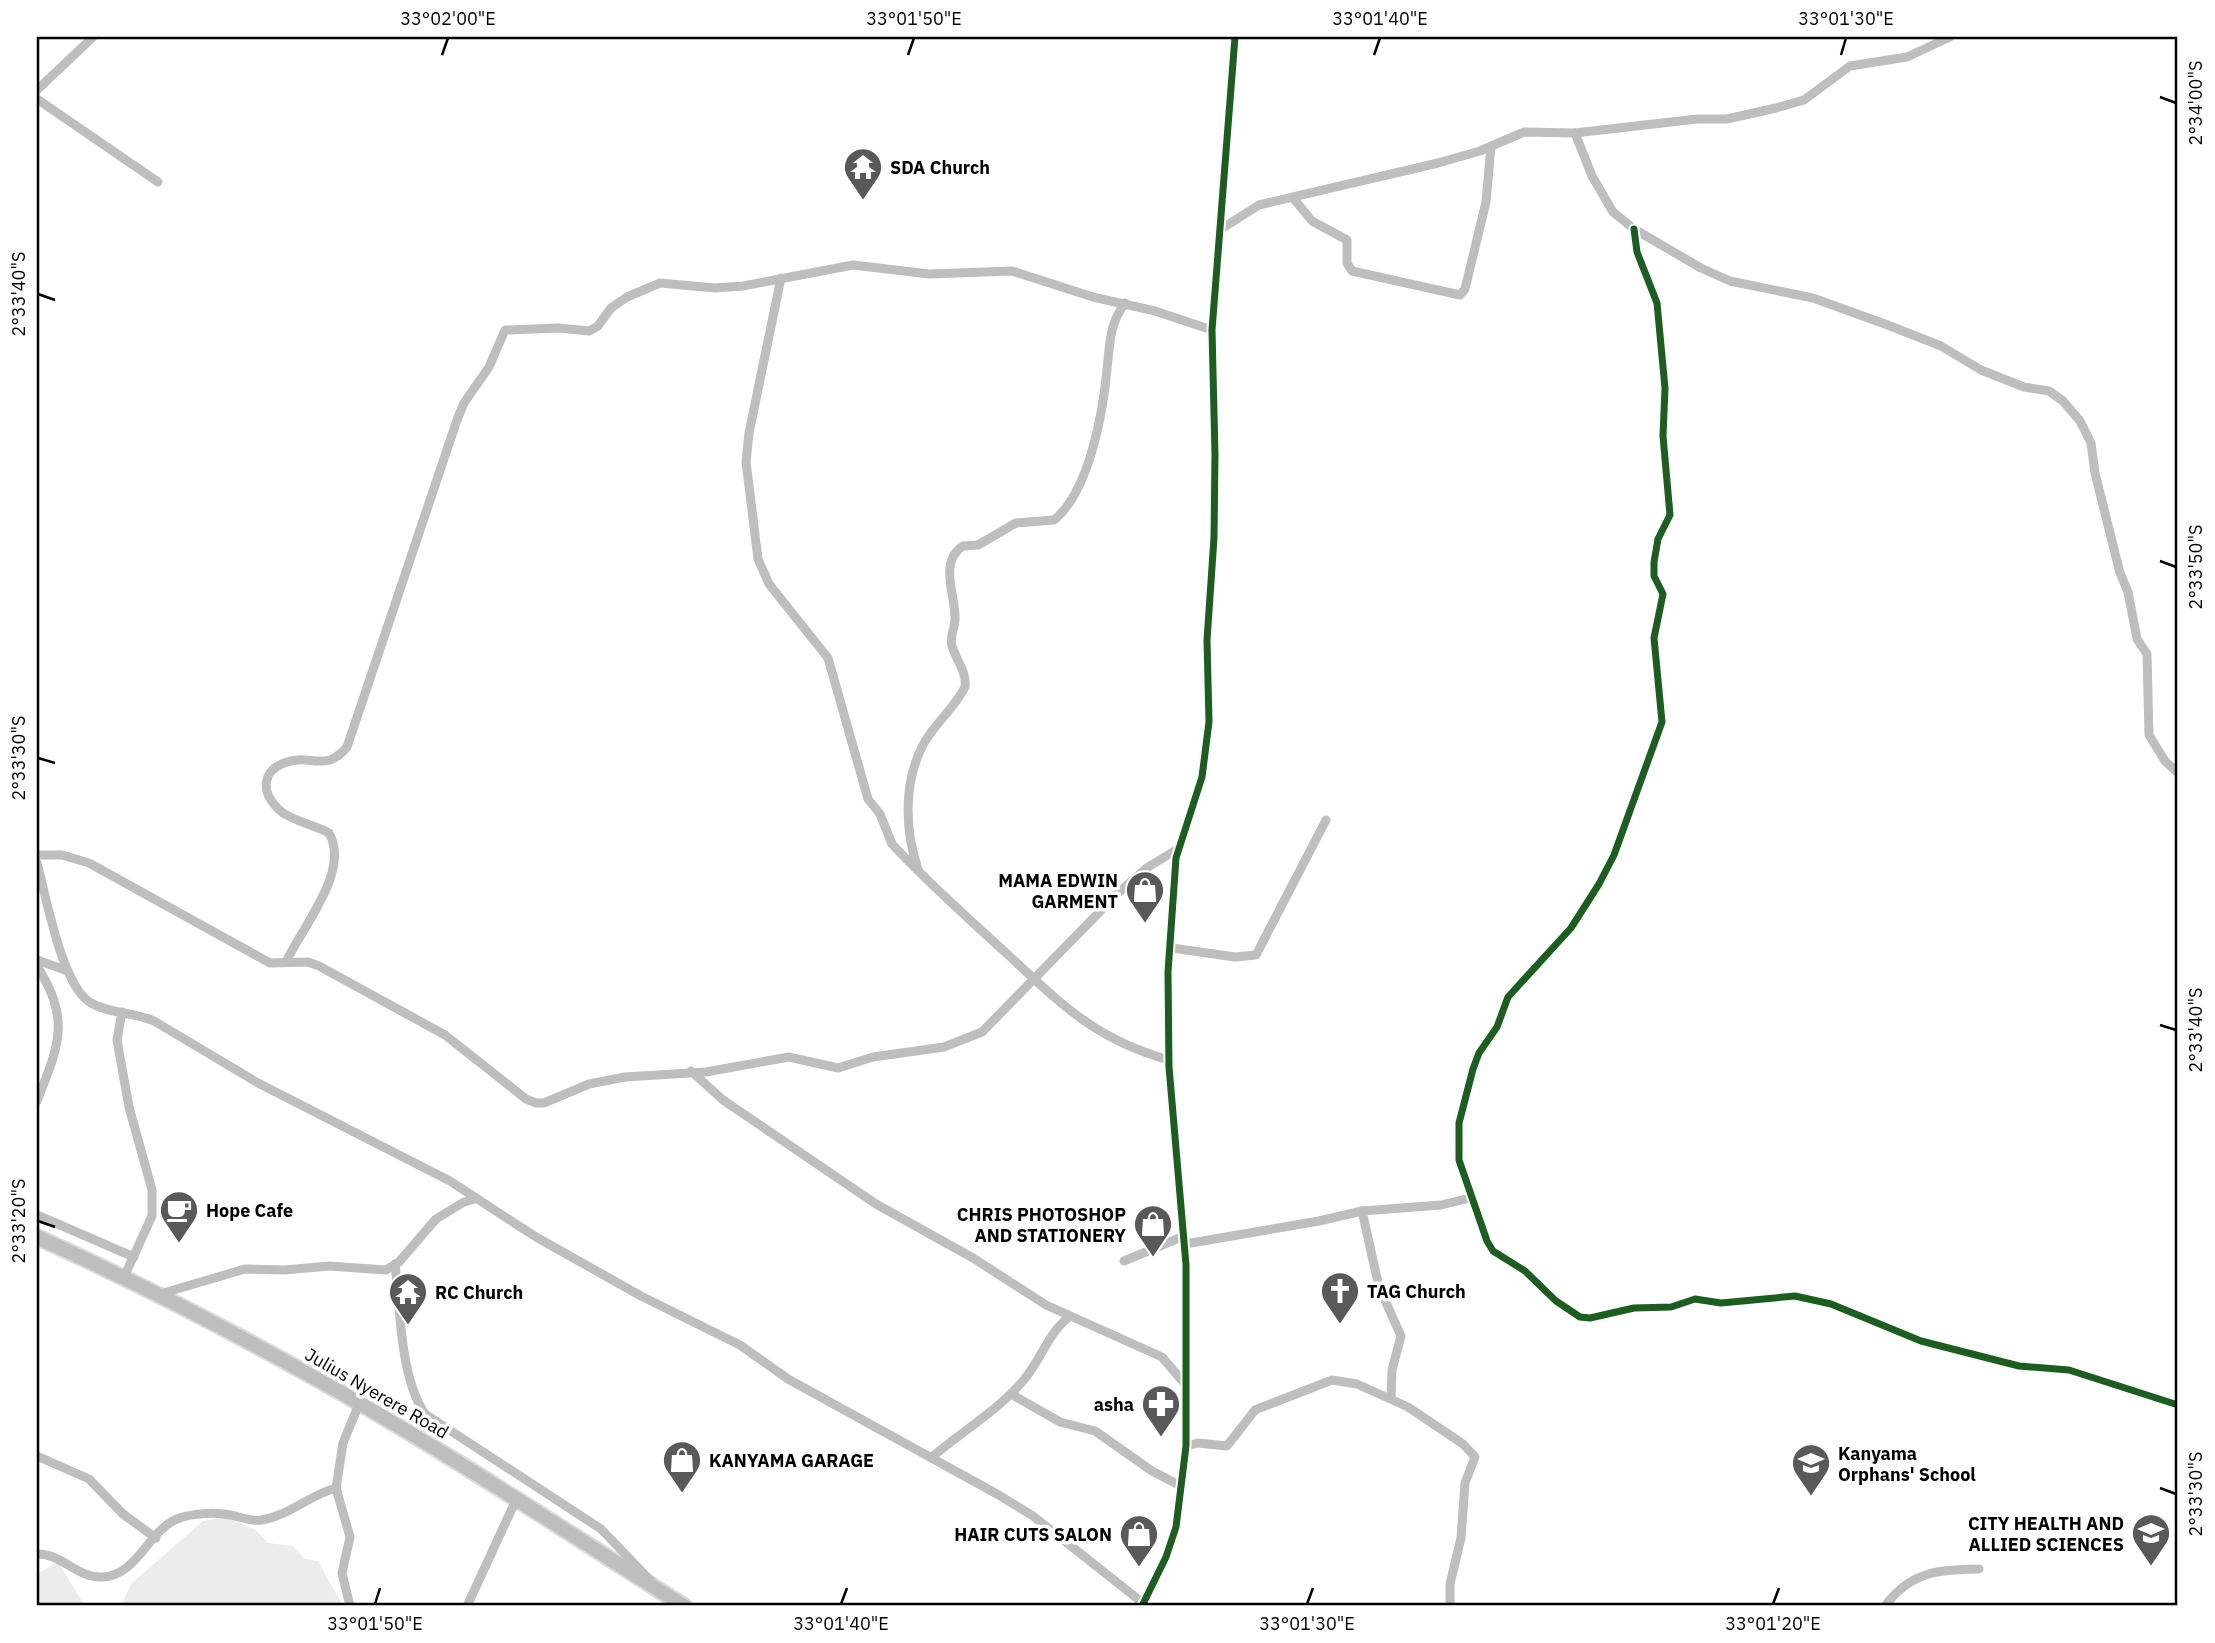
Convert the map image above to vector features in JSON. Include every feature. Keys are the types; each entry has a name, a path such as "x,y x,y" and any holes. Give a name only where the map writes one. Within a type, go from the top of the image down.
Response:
{"highway":[{"name":"Julius Nyerere Road","path":"37,1237 160,1294 359,1404 684,1606"}],"street":[{"path":"37,89 93,37"},
{"path":"37,863 65,970 82,998 106,1009 154,1021 258,1083 450,1181 475,1199 641,1296 740,1345 789,1379 1033,1516 1142,1605 1172,1537 1186,1446 1185,1240 1169,1060 1168,972 1178,849 1202,777 1209,722 1207,639 1214,538 1215,455 1212,330 1235,37"},
{"path":"1221,229 1259,205 1294,199 1438,163 1524,132 1574,133 1697,118 1727,119 1776,108 1804,100 1854,65 1907,57 1950,37"},
{"path":"37,99 158,182"},
{"path":"1574,133 1613,212 1634,229 1701,268 1730,281 1813,298 1885,324 1941,346 1981,370 2024,387 2049,391 2063,401 2080,421 2091,443 2095,473 2120,573 2128,592 2137,639 2147,654 2149,735 2165,761 2178,773"},
{"path":"1294,199 1312,221 1346,239 1346,260 1352,271 1460,295 1465,289 1486,202 1491,146"},
{"path":"1634,229 1637,252 1657,303 1665,388 1663,436 1670,515 1658,539 1654,562 1654,576 1663,594 1654,638 1662,722 1614,855 1598,884 1571,928 1508,996 1497,1027 1479,1053 1459,1123 1459,1160 1470,1198 1493,1251 1525,1271 1556,1301 1580,1317 1590,1318 1633,1308 1671,1307 1695,1299 1721,1303 1795,1296 1831,1304 1921,1341 2020,1366 2069,1370 2178,1405"},
{"path":"286,962 327,890 334,845 329,832 293,818 273,803 266,793 265,781 273,770 294,760 326,761 337,757 347,747 457,420 464,403 489,367 502,335 512,328 589,331 598,326 611,308 626,297 660,283 715,288 765,283 839,265 929,275 1005,270 1212,330"},
{"path":"781,278 751,421 746,462 758,559 769,584 828,658 868,799 880,814 892,844 1033,982 1098,1032 1144,1053 1169,1060"},
{"path":"919,871 907,832 916,766 923,746 965,687 966,680 951,644 955,620 949,585 955,556 963,546 978,545 1016,523 1054,520 1075,498 1100,415 1112,326 1125,303"},
{"path":"1172,948 1247,958 1255,955 1326,820"},
{"path":"37,855 62,855 89,863 264,960 275,964 286,962 319,966 391,1003 445,1035 526,1100 544,1103 589,1084 691,1071 706,1072 789,1057 838,1068 873,1058 944,1048 982,1032 1118,893 1148,867 1178,849"},
{"path":"37,960 65,970"},
{"path":"37,966 51,989 59,1013 50,1068 37,1101"},
{"path":"122,1012 117,1040 129,1107 152,1190 152,1216 124,1277"},
{"path":"691,1071 723,1100 855,1190 1069,1317 1162,1357 1185,1384"},
{"path":"1124,1261 1185,1240 1319,1222 1362,1211 1441,1205 1470,1198"},
{"path":"160,1294 244,1269 285,1270 329,1266 377,1271 396,1264 436,1219 464,1202 475,1199"},
{"path":"1362,1211 1379,1287 1401,1336 1392,1370 1391,1398"},
{"path":"37,1215 134,1257"},
{"path":"396,1264 402,1337 414,1394 425,1414 601,1529 661,1592"},
{"path":"931,1458 1011,1394 1038,1361 1052,1332 1069,1317"},
{"path":"1186,1446 1198,1443 1227,1446 1255,1410 1306,1392 1325,1381 1357,1384 1391,1398 1434,1423 1469,1449 1475,1457 1465,1483 1461,1538 1450,1584 1450,1606"},
{"path":"1011,1394 1060,1422 1095,1431 1152,1471 1181,1486"},
{"path":"350,1606 342,1573 350,1537 336,1488 343,1443 359,1404"},
{"path":"37,1456 89,1479 124,1514 156,1538"},
{"path":"37,1553 55,1556 82,1572 102,1577 114,1575 133,1562 176,1519 221,1513 261,1521 294,1510 312,1497 336,1488"},
{"path":"467,1606 516,1500"},
{"path":"1885,1606 1894,1593 1914,1577 1979,1569"}],"shaded area":[{"path":"228,1517 257,1531 268,1543 293,1546 305,1559 318,1561 343,1606 121,1606 131,1584 203,1521"},
{"path":"58,1562 85,1606 37,1606 37,1574"}],"cycle path":[{"path":"1142,1606 1166,1557 1176,1527 1186,1446 1186,1265 1169,1067 1168,972 1176,858 1202,777 1209,722 1207,640 1214,538 1215,455 1212,330 1235,37"},
{"path":"1634,229 1637,252 1657,303 1665,388 1663,436 1670,515 1658,539 1654,562 1654,576 1663,594 1654,638 1662,722 1614,855 1599,884 1571,928 1508,997 1497,1027 1479,1053 1473,1069 1459,1123 1459,1160 1487,1241 1493,1251 1525,1271 1556,1301 1580,1317 1590,1318 1634,1308 1671,1307 1695,1299 1721,1303 1795,1296 1831,1304 1921,1341 2019,1366 2069,1370 2178,1405"}],"place":[{"name":"SDA Church","path":"863,201"},
{"name":"MAMA EDWIN GARMENT","path":"1145,924"},
{"name":"Hope Cafe","path":"179,1244"},
{"name":"CHRIS PHOTOSHOP AND STATIONERY","path":"1153,1258"},
{"name":"TAG Church","path":"1340,1325"},
{"name":"RC Church","path":"408,1326"},
{"name":"asha","path":"1161,1438"},
{"name":"KANYAMA GARAGE","path":"682,1494"},
{"name":"Kanyama Orphans' School","path":"1811,1497"},
{"name":"CITY HEALTH AND ALLIED SCIENCES","path":"2151,1567"},
{"name":"HAIR CUTS SALON","path":"1139,1568"}]}
